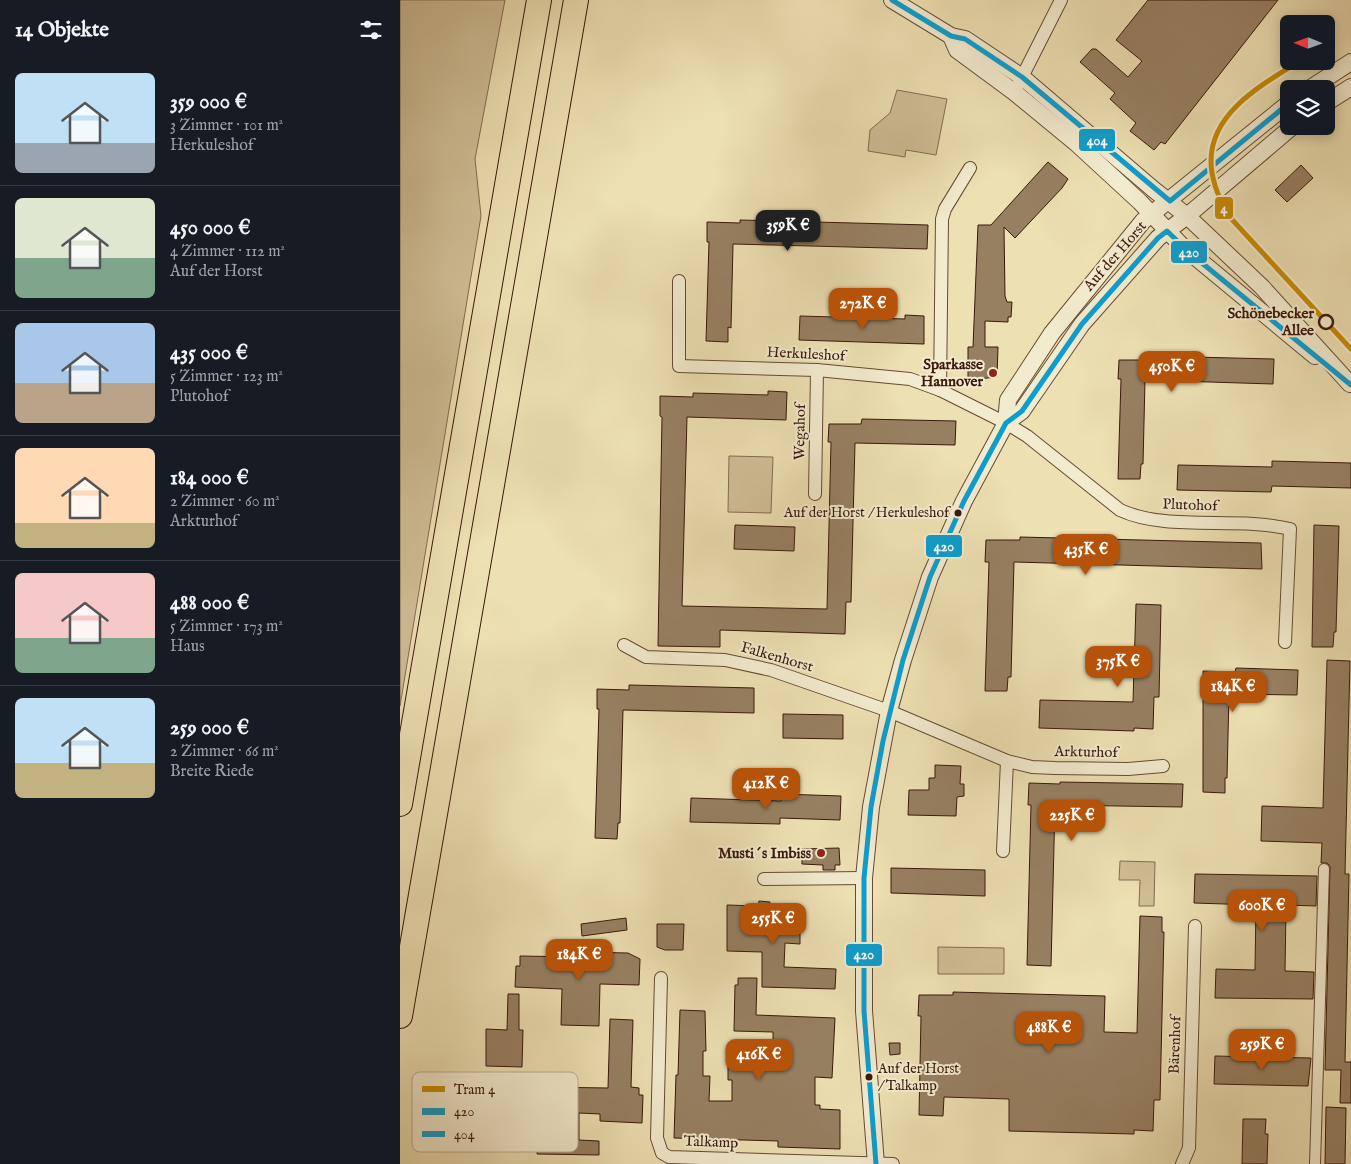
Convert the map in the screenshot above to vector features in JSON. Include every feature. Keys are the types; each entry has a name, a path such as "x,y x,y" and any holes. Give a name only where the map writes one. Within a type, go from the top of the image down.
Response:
{"highway":[{"path":"400,804 539,0"},
{"path":"400,1016 576,0"}],"street":[{"path":"892,0 951,36 957,50 1018,84 1188,216 1262,287 1350,385"},
{"path":"1018,84 1061,0"},
{"path":"1323,80 1351,62"},
{"path":"1018,84 1076,143 1152,214 1186,250 1350,385"},
{"path":"1335,97 1351,87"},
{"name":"Auf der Horst","path":"876,1164 864,1011 864,878 872,807 889,711 905,652 930,577 964,501 1006,423 1008,400 1052,333 1143,221 1280,110"},
{"name":"Auf der Horst","path":"1006,423 1022,411 1082,324 1158,238 1188,216 1282,135"},
{"path":"940,390 942,219 945,209 970,168"},
{"name":"Herkuleshof","path":"679,281 679,366 817,370 910,379 940,390 1006,423"},
{"name":"Wegahof","path":"815,494 817,370"},
{"name":"Plutohof","path":"1006,423 1027,436 1120,510 1132,516 1155,520 1268,523 1290,529 1285,642"},
{"name":"Falkenhorst","path":"624,645 646,657 724,660 771,670 889,711"},
{"name":"Arkturhof","path":"889,711 1008,761 1032,767 1128,769 1164,766"},
{"path":"1003,850 1008,761"},
{"path":"1315,1164 1324,869"},
{"path":"764,879 864,878"},
{"name":"Bärenhof","path":"1182,1164 1188,1148 1195,926"},
{"name":"Talkamp","path":"661,978 658,1147 662,1153 669,1156 726,1161 876,1164"},
{"path":"876,1164 893,1164"}],"shaded area":[{"path":"400,0 505,0 475,159 481,216 400,706"},
{"path":"897,90 947,99 936,155 906,150 905,157 868,151 870,130 890,113"},
{"path":"729,456 773,457 771,513 728,512"},
{"path":"1120,861 1155,862 1154,906 1139,906 1140,880 1119,880"},
{"path":"938,947 1004,948 1004,974 938,974"}],"building":[{"path":"1148,0 1278,0 1165,144 1161,142 1154,150 1130,131 1136,123 1110,99 1115,93 1080,62 1092,49 1096,49 1128,77 1142,61 1116,40"},
{"path":"1048,162 1068,179 1062,188 1015,238 1004,227 1005,296 1007,302 1012,302 1011,317 1008,317 1008,322 985,321 985,347 998,347 997,377 968,380 968,347 973,347 978,225 991,225"},
{"path":"1301,165 1313,178 1287,202 1275,190"},
{"path":"740,220 928,225 927,249 733,244 731,328 728,327 728,342 706,341 709,242 707,242 707,222 740,223"},
{"path":"905,315 924,316 924,344 799,340 800,316 905,319"},
{"path":"1152,356 1274,359 1273,384 1145,380 1143,464 1141,464 1140,479 1118,479 1121,379 1118,379 1119,360 1152,360"},
{"path":"768,391 787,392 786,420 687,417 682,606 827,609 831,442 828,442 829,424 861,424 862,419 956,421 955,445 855,443 851,602 846,602 845,634 720,630 720,647 658,646 662,417 660,416 660,396 693,397 693,393 768,395"},
{"path":"1272,461 1351,463 1351,488 1272,486 1271,492 1177,490 1178,465 1272,467"},
{"path":"735,525 795,527 794,551 734,549"},
{"path":"1314,525 1339,526 1336,632 1334,632 1333,647 1312,647"},
{"path":"1020,537 1261,543 1262,569 1014,562 1011,677 1008,677 1007,691 985,691 989,562 985,562 986,540 1020,540"},
{"path":"1136,604 1161,605 1159,697 1154,697 1153,729 1134,728 1134,731 1039,728 1040,700 1133,702"},
{"path":"1327,660 1350,661 1345,874 1349,874 1345,1062 1351,1062 1351,1103 1340,1103 1341,1070 1325,1070 1330,866 1327,863 1321,863 1322,843 1261,841 1262,806 1323,808"},
{"path":"1236,668 1298,670 1297,695 1229,694 1225,793 1203,792 1203,671 1235,672"},
{"path":"629,685 754,688 754,713 623,710 620,823 618,823 617,839 595,838 599,709 597,709 597,689 629,690"},
{"path":"783,714 843,715 843,739 783,738"},
{"path":"935,765 961,766 960,784 964,784 964,796 957,797 956,816 908,815 909,790 929,790 929,778 935,778"},
{"path":"1060,782 1183,784 1182,807 1055,805 1051,966 1027,965 1031,805 1028,805 1029,783 1060,784"},
{"path":"781,794 841,796 840,820 780,818 780,824 690,822 691,798 781,801"},
{"name":"Musti´s Imbiss","path":"839,848 840,865 835,865 835,870 823,870 823,865 802,864 802,849"},
{"path":"891,868 985,870 985,896 891,893"},
{"path":"1195,874 1317,876 1316,906 1286,905 1285,971 1314,972 1313,999 1215,998 1216,969 1255,970 1256,905 1194,903"},
{"path":"759,901 770,902 770,906 793,907 792,918 798,918 797,933 800,933 800,944 785,943 784,967 836,969 835,989 762,987 762,952 727,951 727,905 758,906"},
{"path":"1140,916 1162,917 1162,932 1164,932 1160,1100 1154,1100 1153,1131 1134,1130 1134,1134 1009,1131 1009,1099 944,1097 943,1116 919,1115 921,1016 918,1016 919,995 953,995 953,992 1105,996 1104,1032 1137,1033"},
{"path":"626,918 627,930 582,936 581,924"},
{"path":"657,924 684,924 683,950 665,950 657,947"},
{"path":"581,952 628,953 640,959 639,985 600,984 599,1026 561,1025 562,989 515,987 516,966 520,966 520,956 581,957"},
{"path":"738,978 757,978 756,1015 835,1018 832,1078 815,1077 815,1105 820,1105 820,1109 840,1110 840,1149 778,1147 778,1141 674,1138 680,1010 705,1011 706,1051 703,1051 703,1076 710,1076 709,1101 732,1101 732,1080 728,1080 728,1064 734,1064 734,1056 747,1057 747,1053 773,1053 773,1032 734,1031 735,985 738,985"},
{"path":"508,994 519,994 519,1030 523,1030 522,1067 486,1066 486,1029 507,1030"},
{"path":"610,1019 633,1020 631,1087 639,1088 639,1095 643,1095 642,1123 600,1121 600,1114 579,1113 579,1140 599,1141 599,1155 537,1154 537,1152 578,1152 578,1088 608,1088"},
{"path":"889,1043 900,1043 900,1054 890,1055"},
{"path":"1215,1056 1311,1058 1308,1086 1214,1084"},
{"path":"1326,1107 1346,1108 1345,1164 1325,1164"},
{"path":"1243,1119 1266,1119 1265,1134 1268,1134 1267,1164 1242,1164"}],"tram line":[{"name":"4","path":"1285,70 1270,79 1229,114 1213,144 1212,175 1226,213 1351,349"}],"transit line":[{"name":"404","path":"892,0 951,36 965,39 1022,77 1170,201 1280,110"},
{"name":"420","path":"876,1164 864,1011 864,878 871,807 883,741 903,660 930,577 964,501 1006,423 1022,411 1082,324 1158,238 1167,231 1191,254 1351,385"}],"place":[{"name":"Schönebecker Allee","path":"1326,322"},
{"name":"Sparkasse Hannover","path":"993,373"},
{"name":"Auf der Horst / Herkuleshof","path":"958,513"},
{"name":"Musti´s Imbiss","path":"821,853"},
{"name":"Auf der Horst / Talkamp","path":"869,1077"}]}
